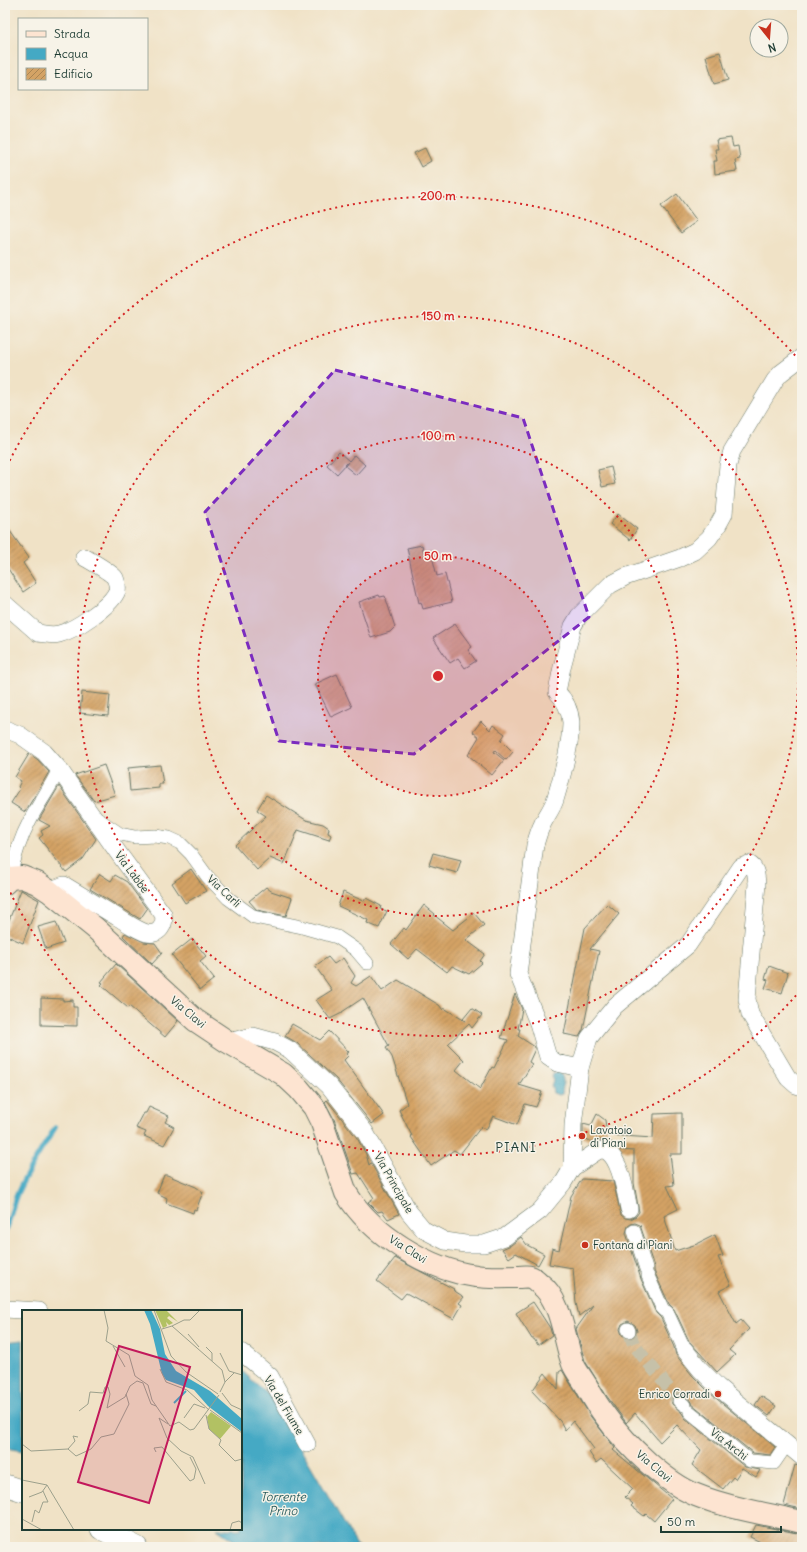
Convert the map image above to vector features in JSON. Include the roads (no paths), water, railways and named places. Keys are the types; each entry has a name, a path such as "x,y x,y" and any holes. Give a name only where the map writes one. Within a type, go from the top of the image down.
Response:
{"main road":[{"name":"Via Clavi","path":"7,880 22,877 37,883 49,891 95,928 195,1020 228,1042 283,1074 299,1089 314,1107 322,1124 346,1193 352,1203 364,1216 396,1243 425,1261 456,1272 476,1276 530,1277 542,1285 550,1294 559,1314 563,1332 574,1364 590,1393 612,1425 633,1448 677,1485 696,1495 736,1507 802,1522"}],"street":[{"path":"580,1068 557,1063 548,1057 525,987 518,974 535,845 554,801 564,768 569,737 571,722 567,706 563,698 557,692 573,626 579,616 610,585 625,577 680,558 695,551 709,538 724,514 728,465 732,451 775,380 781,373 802,357"},
{"path":"5,604 41,634 62,634 106,607 117,592 117,585 114,577 84,557"},
{"name":"Via Labbe","path":"5,728 20,735 44,752 60,769 89,812 163,914 163,926 157,932 148,933 64,885 49,891"},
{"path":"7,880 16,849 30,820 60,769"},
{"name":"Via Carli","path":"89,812 113,831 120,834 135,837 155,836 168,838 180,843 191,854 207,876 228,898 254,917 302,927 337,937 356,950 367,963"},
{"path":"572,1168 573,1125 580,1068 589,1038 615,1006 688,945 741,867 749,864 754,867 757,884 747,999 750,1014 788,1078 796,1085 802,1087"},
{"name":"Via Principale","path":"228,1042 252,1036 275,1042 290,1050 329,1086 365,1132 409,1212 424,1230 445,1241 465,1244 484,1244 505,1237 540,1211 563,1183 572,1168 599,1150 608,1152 615,1160 622,1178 631,1221 647,1273 663,1310 666,1312 684,1349 718,1387 802,1457"},
{"path":"5,1309 22,1310"},
{"name":"Via del Fiume","path":"242,1353 270,1376 307,1444"},
{"name":"Via Archi","path":"684,1406 750,1461 774,1462 787,1444"},
{"path":"5,1485 22,1491"},
{"path":"103,1530 137,1547"}],"water":[{"path":"559,1071 563,1082 562,1094 559,1095 553,1093 551,1086 553,1081 552,1075"},
{"path":"22,1340 22,1451 5,1448 5,1342"},
{"name":"Torrente Prino","path":"242,1371 271,1397 358,1547 243,1547 218,1530 242,1530"}],"waterway":[{"path":"5,1231 16,1197 22,1184 35,1159 55,1128"}],"tunnel":[{"path":"629,1331 634,1345 679,1401"}],"place":[{"name":"Lavatoio di Piani","path":"582,1136"},
{"name":"Fontana di Piani","path":"585,1245"},
{"name":"Enrico Corradi","path":"718,1394"}],"district":[{"name":"PIANI","path":"516,1147"}]}
